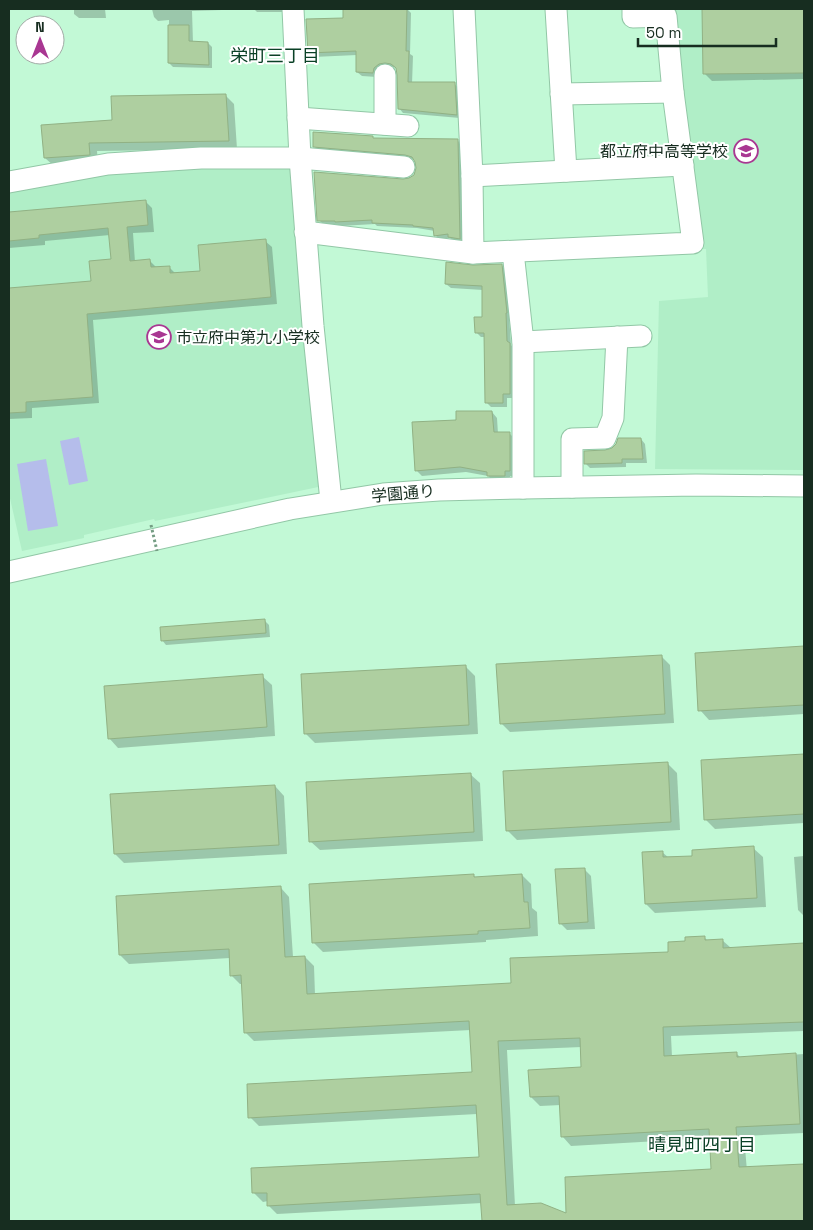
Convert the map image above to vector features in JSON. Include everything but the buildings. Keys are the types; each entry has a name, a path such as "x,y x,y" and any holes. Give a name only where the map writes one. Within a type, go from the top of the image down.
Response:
{"street":[{"path":"293,9 300,158 312,326 331,501"},
{"path":"464,9 474,253"},
{"path":"556,9 566,171"},
{"path":"305,232 474,253 693,243 673,92 666,16 633,16 633,9"},
{"path":"385,75 385,124"},
{"path":"561,94 673,92"},
{"path":"298,118 408,126"},
{"path":"9,182 108,164 201,158 300,158 404,167"},
{"path":"472,176 683,165"},
{"path":"513,252 523,342 523,488"},
{"path":"523,342 641,336"},
{"path":"572,487 572,439 605,438 613,418 617,337"},
{"name":"学園通り","path":"9,572 331,501 410,492 572,487 804,486"}],"path":[{"path":"151,525 157,551"}],"shaded area":[{"name":"都立府中高等学校","path":"673,9 804,9 804,470 655,469 659,301 708,297 706,249 699,249"},
{"name":"市立府中第九小学校","path":"287,167 294,173 323,486 155,521 154,519 84,535 84,538 22,551 9,494 9,189 122,169"}],"water":[{"path":"79,437 88,481 69,485 60,441"},
{"path":"46,459 58,526 28,531 17,464"}],"place":[{"name":"都立府中高等学校","path":"746,151"},
{"name":"市立府中第九小学校","path":"159,337"}],"district":[{"name":"栄町三丁目","path":"275,56"},
{"name":"晴見町四丁目","path":"702,1145"}]}
